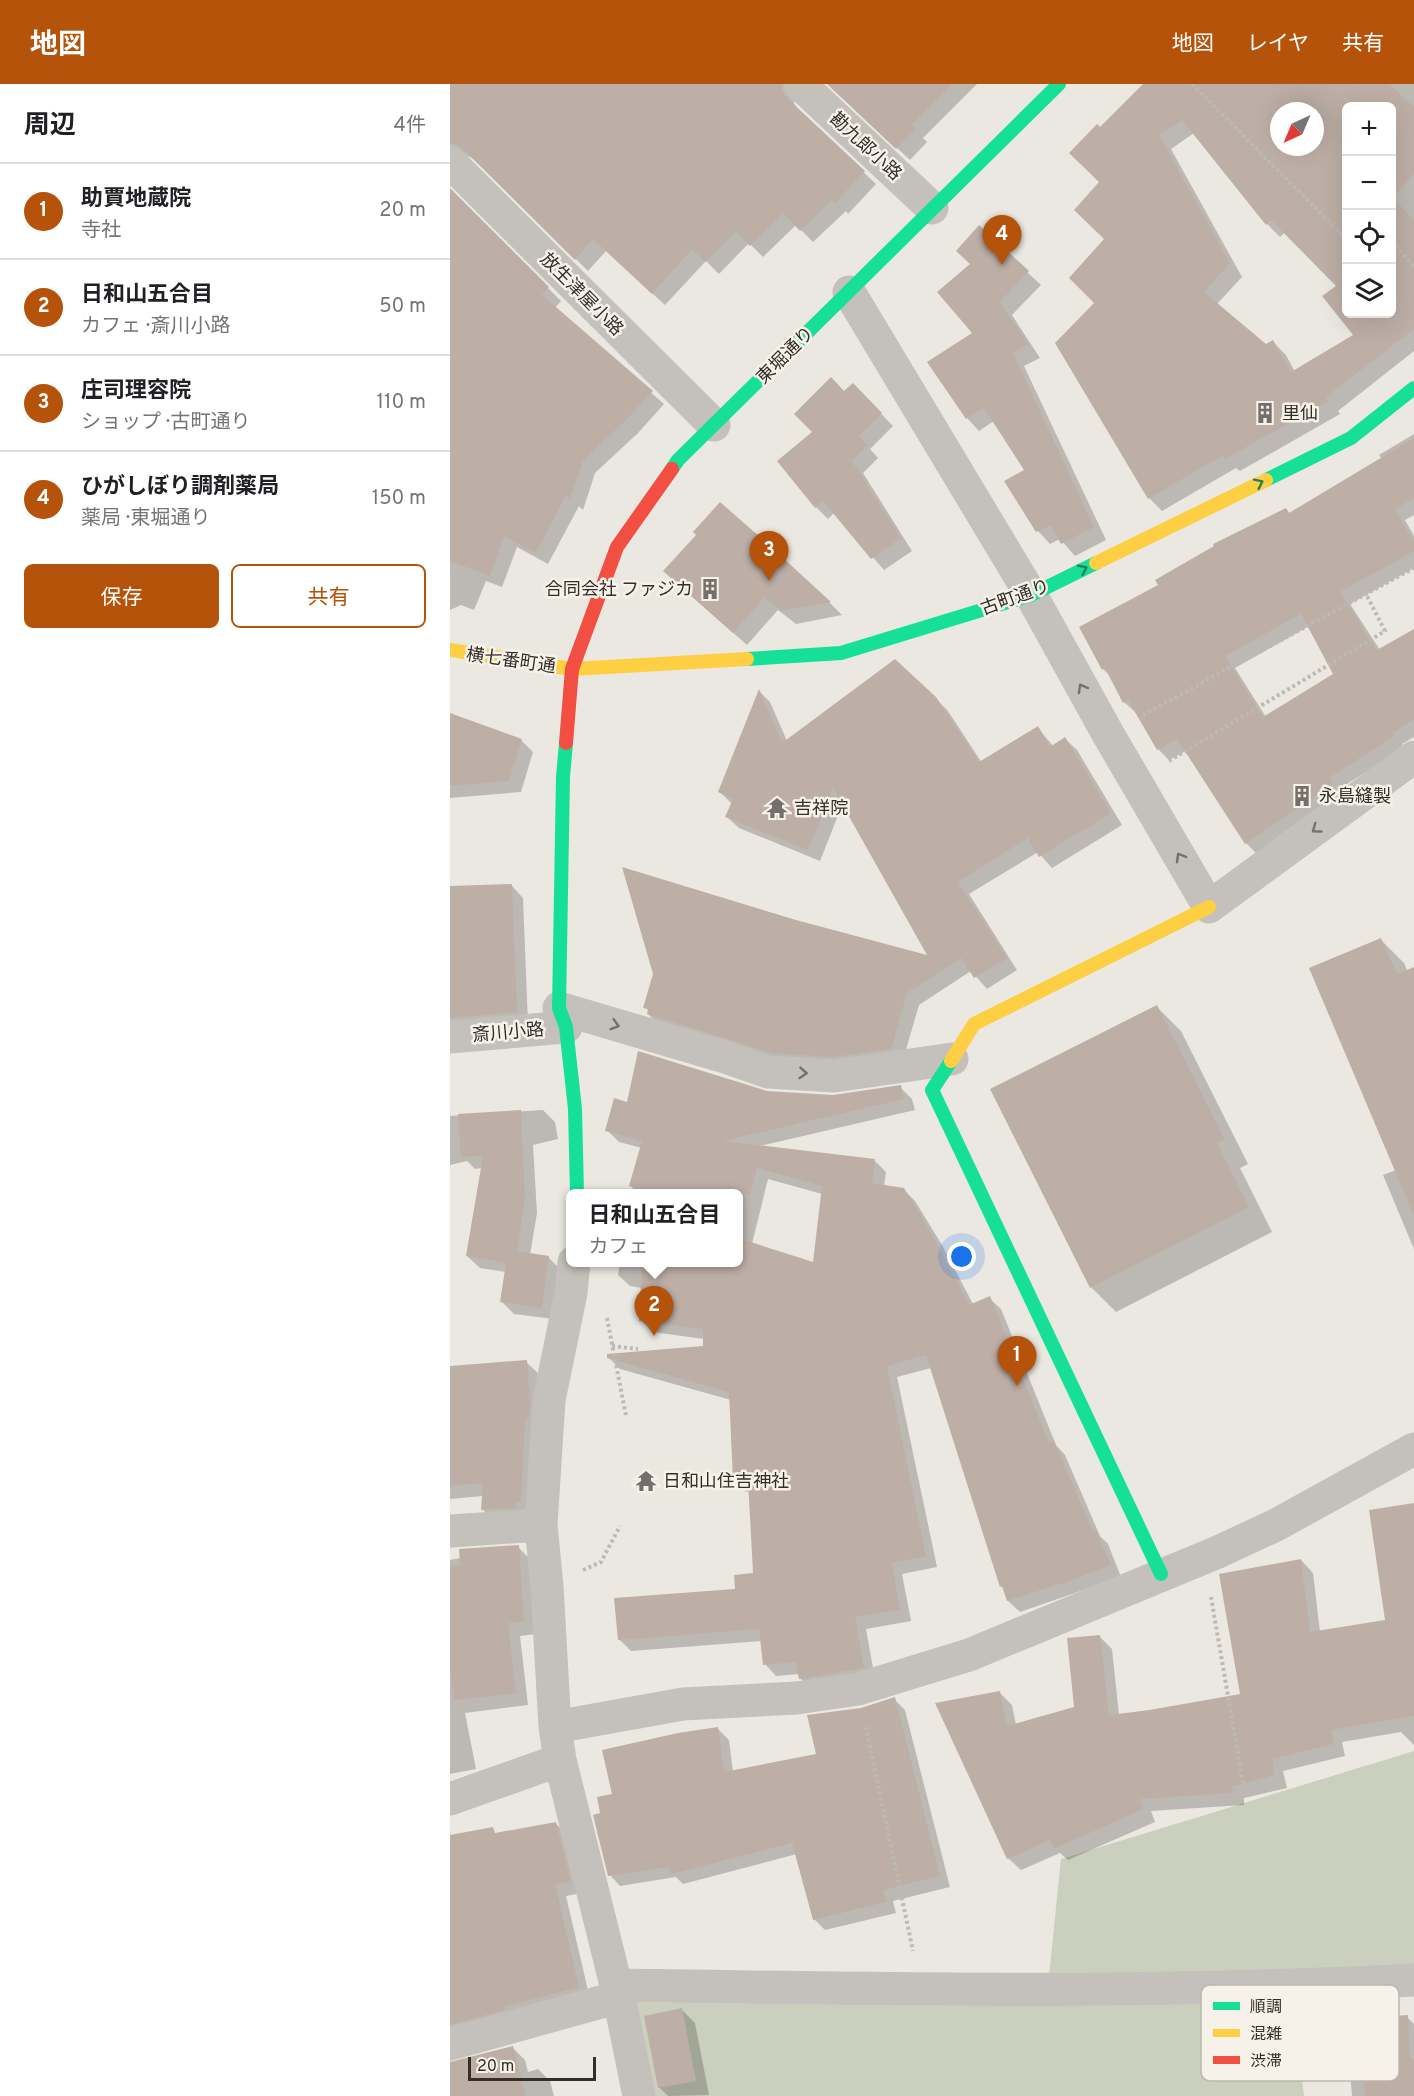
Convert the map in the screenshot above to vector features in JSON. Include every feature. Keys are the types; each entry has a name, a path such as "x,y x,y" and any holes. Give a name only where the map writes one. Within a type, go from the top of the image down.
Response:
{"street":[{"name":"勘九郎小路","path":"800,84 932,208"},
{"name":"東堀通り","path":"577,1189 575,1109 562,1018 563,777 572,669 617,547 678,460 1059,84"},
{"name":"放生津屋小路","path":"450,162 714,425"},
{"path":"849,292 1031,595 1108,734 1209,907"},
{"name":"古町通り","path":"572,669 841,653 1031,595 1351,438 1414,388"},
{"name":"横七番町通","path":"450,650 572,669"},
{"path":"1161,1574 932,1090 974,1024 1209,907 1414,757"},
{"path":"562,1018 725,1057 768,1072 834,1076 952,1059"},
{"name":"斎川小路","path":"450,1037 562,1018"},
{"path":"573,1278 549,1400 541,1525 555,1727 560,1760 618,1991 639,2096"},
{"path":"555,1727 683,1704 797,1698 858,1689 969,1655 1203,1558 1276,1525 1414,1449"},
{"path":"450,1531 541,1525"},
{"path":"450,1799 560,1760"},
{"path":"1262,1985 1414,1980"},
{"path":"450,2044 618,1991 1201,1986"}],"path":[{"path":"1192,84 1342,234"},
{"path":"1396,246 1414,267"},
{"path":"1108,734 1414,568"},
{"path":"1136,782 1385,631 1366,594"},
{"path":"573,1278 606,1311 626,1416"},
{"path":"612,1346 638,1349"},
{"path":"547,1586 601,1562 620,1526"},
{"path":"1203,1558 1243,1783"},
{"path":"858,1689 922,1990"}],"green space":[{"path":"1414,1751 1414,1966 1049,1976 1061,1859"},
{"path":"625,1996 694,2000 1201,2003 1201,2081 1302,2081 1304,2096 650,2096"}],"building":[{"path":"450,84 782,84 782,90 787,98 865,171 835,203 832,200 800,231 783,213 750,246 736,232 705,262 692,249 652,294 593,239 575,260 463,149 450,144"},
{"path":"827,84 952,84 912,125 916,129 896,149"},
{"path":"1143,84 1389,84 1414,107 1414,174 1396,194 1396,102 1342,102 1342,318 1396,318 1396,200 1414,221 1414,329 1326,397 1328,401 1225,459 1223,455 1148,499 1055,343 1094,303 1069,278 1104,239 1074,210 1099,182 1069,153 1097,124 1100,127","holes":["1182,120 1266,225 1271,220 1336,286 1322,296 1353,335 1291,372 1273,340 1266,344 1204,292 1230,263 1159,135"]},
{"path":"450,188 549,287 542,295 653,391 583,461 570,499 566,495 536,553 504,536 490,576 450,561"},
{"path":"979,225 1029,271 1000,302 1028,344 1013,353 1094,527 1061,544 1051,525 1036,532 1004,481 1024,470 984,408 966,419 927,362 972,333 937,292 970,264 956,251"},
{"path":"831,377 844,391 853,383 882,413 859,436 868,445 852,461 901,538 871,559 823,501 815,508 777,461 812,432 794,414"},
{"path":"1414,438 1414,498 1395,509 1414,542 1414,551 1340,592 1377,650 1414,629 1414,719 1392,733 1394,736 1329,778 1333,784 1245,844 1177,739 1157,750 1128,700 1123,703 1105,668 1102,670 1079,627 1158,585 1155,580 1214,546 1213,544 1286,508 1289,513","holes":["1301,614 1333,674 1263,717 1225,656"]},
{"path":"720,502 831,602 781,611 764,598 733,633 663,571 696,535 693,532"},
{"path":"895,659 936,697 979,762 1038,726 1050,747 1065,737 1111,813 1039,857 1028,838 958,882 1007,958 974,978 961,958 907,993 891,1049 833,1057 772,1053 647,1014 648,1009 643,1008 653,974 622,867 796,920 927,955 833,788 808,850 725,817 733,799 718,792 759,689 782,743"},
{"path":"450,713 522,739 509,781 450,786"},
{"path":"512,884 517,1012 450,1018 450,886"},
{"path":"1381,938 1397,974 1414,967 1414,1216 1309,968"},
{"path":"1157,1005 1225,1140 1217,1143 1249,1207 1090,1288 990,1089"},
{"path":"638,1051 767,1091 833,1095 901,1085 904,1099 723,1141 875,1159 872,1183 904,1188 930,1231 969,1305 990,1296 1049,1443 1054,1441 1093,1532 1096,1531 1111,1565 1062,1584 1007,1601 1002,1586 1000,1587 926,1355 887,1366 926,1556 892,1563 900,1610 855,1617 864,1668 799,1679 795,1662 763,1665 759,1629 618,1640 614,1598 735,1589 734,1575 753,1573 748,1480 733,1481 729,1392 607,1358 607,1354 703,1346 703,1329 639,1321 642,1267 743,1267 743,1240 813,1262 822,1186 757,1168 750,1194 743,1194 743,1189 639,1189 629,1186 642,1141 605,1131 614,1098 627,1102"},
{"path":"521,1110 525,1200 517,1251 549,1256 542,1308 500,1302 506,1263 466,1256 483,1156 461,1157 458,1114"},
{"path":"527,1360 530,1402 529,1417 525,1418 521,1502 515,1502 516,1508 481,1510 483,1483 450,1486 450,1366"},
{"path":"1414,1503 1414,1716 1331,1730 1334,1744 1272,1759 1275,1775 1232,1786 1233,1793 1140,1799 1143,1809 1054,1849 1050,1840 1007,1859 935,1703 1000,1691 1007,1726 1074,1707 1067,1638 1100,1635 1109,1715 1240,1694 1219,1574 1301,1559 1310,1632 1385,1620 1369,1510"},
{"path":"519,1545 524,1622 508,1623 516,1693 454,1700 450,1669 450,1566 460,1565 459,1549"},
{"path":"895,1697 940,1876 883,1890 886,1902 813,1920 792,1843 671,1874 669,1867 608,1876 593,1815 600,1813 597,1797 612,1794 602,1750 678,1733 718,1727 724,1772 816,1754 807,1715 861,1708"},
{"path":"556,1822 571,1882 555,1884 579,1987 503,2007 504,2010 450,2025 450,1835 493,1827 495,1833"},
{"path":"682,2008 696,2081 658,2088 644,2016"},
{"path":"1408,2015 1410,2059 1414,2059 1414,2096 1365,2096 1364,2081 1399,2081 1399,2016"},
{"path":"513,2046 526,2096 450,2096 450,2062"}],"traffic: fast":[{"path":"672,469 678,460 1059,84"},
{"path":"1266,480 1351,438 1414,388"},
{"path":"747,659 841,653 1031,595 1096,563"},
{"path":"566,743 563,777 559,1008 566,1027 575,1109 577,1189"},
{"path":"951,1061 932,1090 1161,1574"}],"traffic: slow":[{"path":"1096,563 1266,480"},
{"path":"450,650 572,669 747,659"},
{"path":"951,1061 974,1024 1209,907"}],"traffic: jam":[{"path":"566,743 572,669 617,547 672,469"}],"place":[{"name":"ひがしぼり調剤薬局","path":"1002,265"},
{"name":"里仙","path":"1265,413"},
{"name":"庄司理容院","path":"769,581"},
{"name":"合同会社 ファジカ","path":"710,589"},
{"name":"永島縫製","path":"1302,796"},
{"name":"吉祥院","path":"777,808"},
{"name":"日和山五合目","path":"654,1336"},
{"name":"助賈地蔵院","path":"1017,1386"},
{"name":"日和山住吉神社","path":"646,1481"}]}
